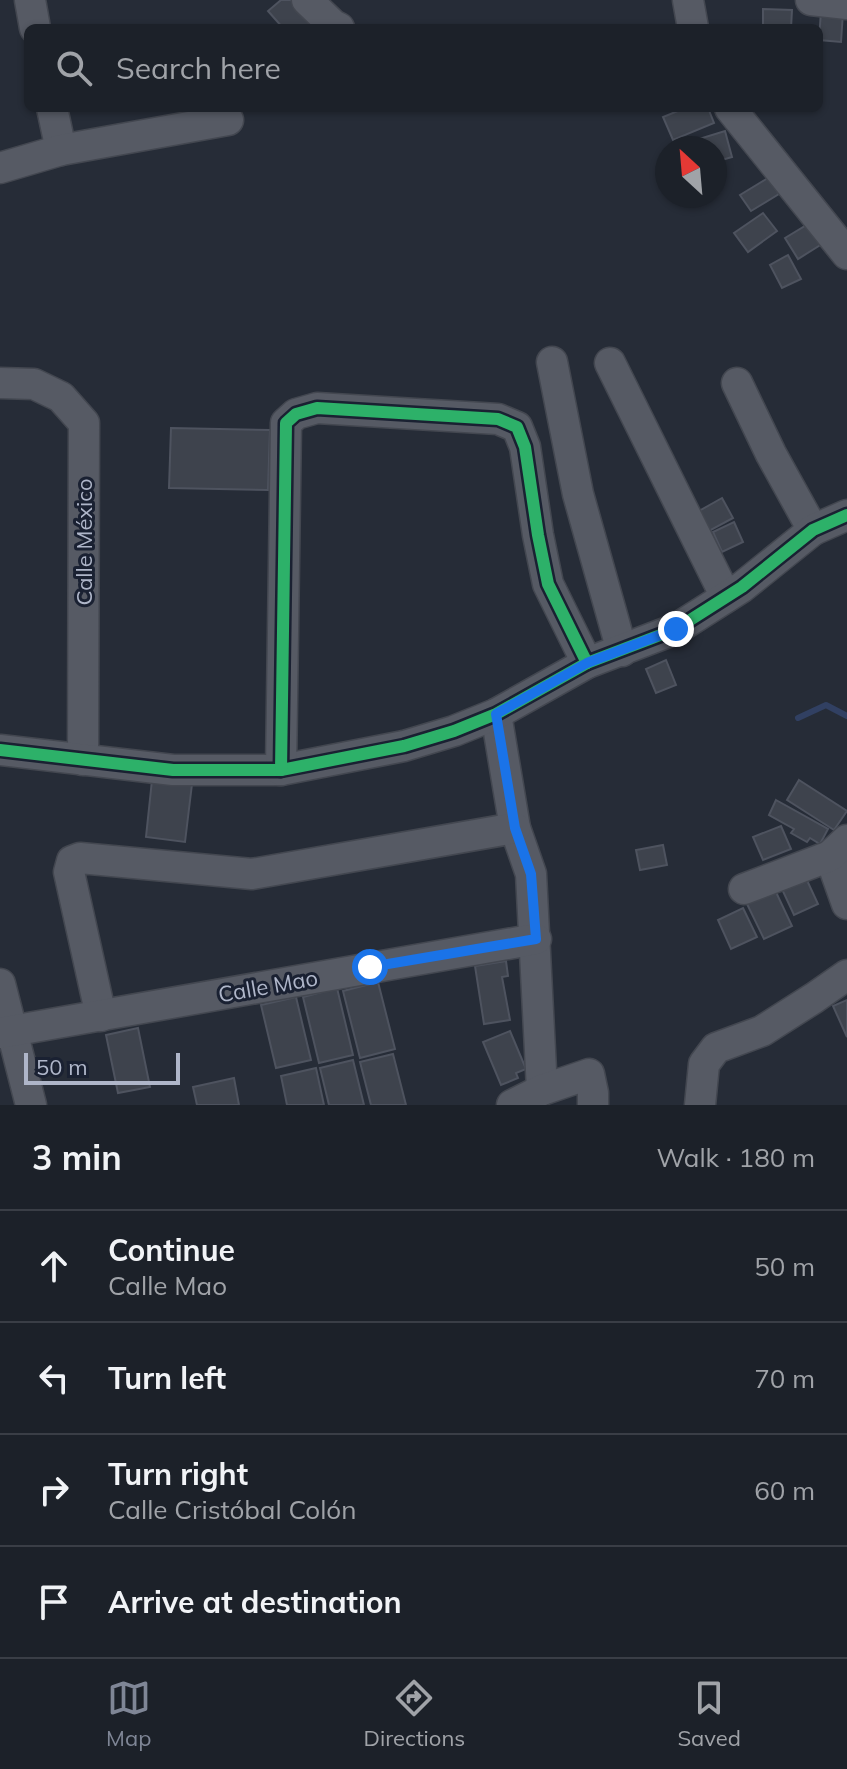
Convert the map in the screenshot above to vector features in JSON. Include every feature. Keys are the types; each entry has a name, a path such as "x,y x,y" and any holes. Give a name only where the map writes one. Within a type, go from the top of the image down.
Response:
{"street":[{"path":"30,0 34,24"},
{"path":"307,0 337,18"},
{"path":"688,0 692,24"},
{"path":"811,0 847,4"},
{"path":"53,112 61,150"},
{"path":"733,112 847,254"},
{"path":"0,168 61,150 228,120"},
{"path":"552,362 578,494 622,651"},
{"path":"610,363 726,597"},
{"name":"Calle México","path":"0,383 34,384 61,397 84,423 83,760"},
{"path":"737,383 771,454 813,530"},
{"path":"281,770 286,423 296,414 317,408 498,419 517,427 525,447 548,584 587,663"},
{"path":"0,750 173,770 281,770 404,746 496,714 587,663 676,629 742,587 813,530 847,515"},
{"path":"496,714 515,828 531,874 542,1090"},
{"path":"101,1016 69,872 72,861 80,858 252,874 515,828"},
{"path":"744,889 838,848 847,904"},
{"name":"Calle Mao","path":"6,1032 536,939"},
{"path":"700,1105 704,1064 716,1048 762,1031 847,975"},
{"path":"0,984 6,1032 31,1105"},
{"path":"512,1105 542,1090 589,1074 593,1105"}],"building":[{"path":"281,0 291,0 312,24 279,24 268,11"},
{"path":"763,9 792,10 791,24 763,24"},
{"path":"821,11 843,12 841,42 823,40 823,24 820,24"},
{"path":"675,112 710,112 714,123 683,136 671,136 663,117"},
{"path":"725,131 726,136 709,136"},
{"path":"727,138 732,157 727,158"},
{"path":"768,178 779,194 751,211 740,195"},
{"path":"763,213 777,231 748,252 734,233"},
{"path":"810,223 822,244 798,259 785,238"},
{"path":"788,255 801,279 782,288 770,265"},
{"path":"171,428 270,430 268,490 169,488"},
{"path":"722,498 733,518 709,531 699,511"},
{"path":"734,522 743,542 722,552 713,532"},
{"path":"666,660 676,685 656,693 646,669"},
{"path":"152,780 192,784 185,842 146,837"},
{"path":"799,780 847,811 834,830 787,800"},
{"path":"776,800 828,829 820,844 810,838 807,842 791,833 794,829 769,815"},
{"path":"781,826 791,849 763,860 753,837"},
{"path":"663,845 667,865 640,870 636,850"},
{"path":"805,876 818,904 794,915 781,887"},
{"path":"775,890 792,926 764,939 747,904"},
{"path":"743,908 757,937 731,949 718,920"},
{"path":"506,961 508,976 502,977 510,1020 484,1024 475,966"},
{"path":"378,982 395,1049 360,1058 343,991"},
{"path":"337,988 353,1055 319,1063 303,997"},
{"path":"296,997 311,1060 276,1068 261,1005"},
{"path":"847,1000 847,1037 833,1006"},
{"path":"138,1028 150,1087 118,1093 106,1035"},
{"path":"510,1031 526,1069 516,1073 518,1078 501,1085 483,1042"},
{"path":"393,1054 406,1105 371,1105 360,1062"},
{"path":"353,1060 364,1105 329,1105 320,1068"},
{"path":"316,1068 324,1105 287,1105 281,1076"},
{"path":"234,1078 239,1105 197,1105 193,1087"}],"waterway":[{"path":"798,718 826,705 847,716"}],"cycle path":[{"path":"281,770 286,423 296,414 317,408 498,419 517,427 525,447 548,584 587,663"},
{"path":"0,750 173,770 281,770 404,746 496,714 587,663 676,629 742,587 813,530 847,515"}],"route":[{"path":"370,967 536,939 531,874 515,828 496,714 587,663 676,629"}]}
